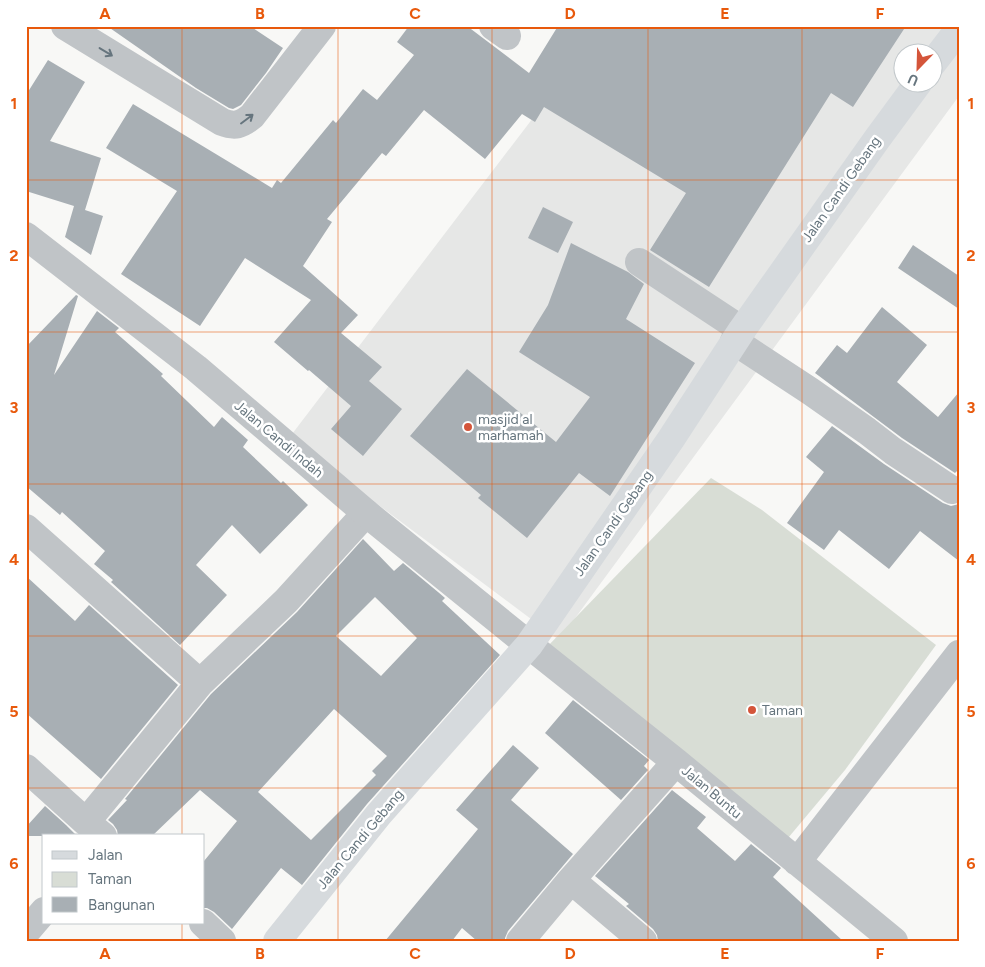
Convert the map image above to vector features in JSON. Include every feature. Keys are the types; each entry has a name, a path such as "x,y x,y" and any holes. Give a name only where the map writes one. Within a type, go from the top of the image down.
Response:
{"main road":[{"path":"942,51 959,29"},
{"name":"Jalan Candi Gebang","path":"277,941 380,814 529,645 670,440 738,336 912,92"}],"street":[{"path":"64,26 222,122 230,125 239,125 252,116 322,26"},
{"name":"Jalan Candi Indah","path":"28,241 196,368 366,513 529,645"},
{"path":"639,262 810,391 867,430 893,451 952,490"},
{"path":"26,768 94,829 200,683 286,601 366,513"},
{"path":"26,528 200,683"},
{"name":"Jalan Buntu","path":"529,645 676,762 894,941"},
{"path":"797,862 958,657"},
{"path":"520,941 571,880 676,762"},
{"path":"571,880 643,941"},
{"path":"26,932 42,914"},
{"path":"204,924 222,941"}],"shaded area":[{"path":"603,26 959,26 959,96 559,640 289,438"}],"green space":[{"name":"Taman","path":"711,478 762,510 936,645 845,770 778,850 544,650"}],"building":[{"path":"107,26 250,26 283,48 241,105 233,109 196,88"},
{"path":"409,26 467,26 529,73 558,26 906,26 896,42 892,42 892,47 853,107 831,93 709,287 650,250 686,193 544,107 535,122 522,114 485,159 424,110 386,156 382,153 327,219 332,222 303,266 358,315 341,333 382,367 369,381 402,409 363,456 331,429 351,406 274,342 311,300 245,258 200,326 121,274 177,191 106,148 133,104 272,188 277,180 281,183 333,120 336,123 363,89 377,100 414,55 397,42"},
{"path":"48,60 85,82 50,141 101,158 85,210 103,216 91,255 65,237 74,206 26,191 26,95"},
{"path":"543,207 573,222 558,253 528,238"},
{"path":"571,243 628,272 644,284 626,319 695,363 610,496 579,473 527,538 478,498 481,495 410,436 467,369 556,442 590,397 519,352 548,305"},
{"path":"913,245 959,276 959,309 898,268"},
{"path":"76,295 78,296 54,375 97,311 119,328 115,332 163,374 161,376 214,427 222,417 248,440 243,447 281,483 283,481 308,505 260,554 232,525 196,565 227,595 180,645 94,564 105,551 62,512 60,515 26,486 26,347"},
{"path":"882,307 927,345 897,382 938,417 959,392 959,469 955,473 902,438 815,373 837,345 847,353"},
{"path":"832,426 884,464 943,503 951,506 959,504 959,561 920,531 889,569 839,530 824,550 787,523 824,472 806,457"},
{"path":"363,539 394,571 403,563 438,592 445,598 442,601 500,655 367,804 302,885 281,868 232,929 214,912 205,908 205,860 237,821 200,790 154,834 118,834 113,824 108,820 127,800 125,799 211,694 297,612","holes":["375,597 417,638 381,676 336,636","334,709 387,756 372,771 376,775 311,840 258,792"]},
{"path":"26,576 75,621 89,605 178,685 101,779 26,713"},
{"path":"573,700 649,760 644,766 648,770 621,800 545,733"},
{"path":"513,745 539,768 511,800 573,854 508,931 505,941 477,941 462,928 452,941 385,941 478,829 456,810"},
{"path":"672,790 706,817 697,828 735,861 751,844 781,868 773,877 843,941 658,941 653,929 626,906 629,904 595,876"},
{"path":"45,806 75,834 26,836 26,827"}],"place":[{"name":"masjid al marhamah","path":"468,427"},
{"name":"Taman","path":"752,710"}]}
